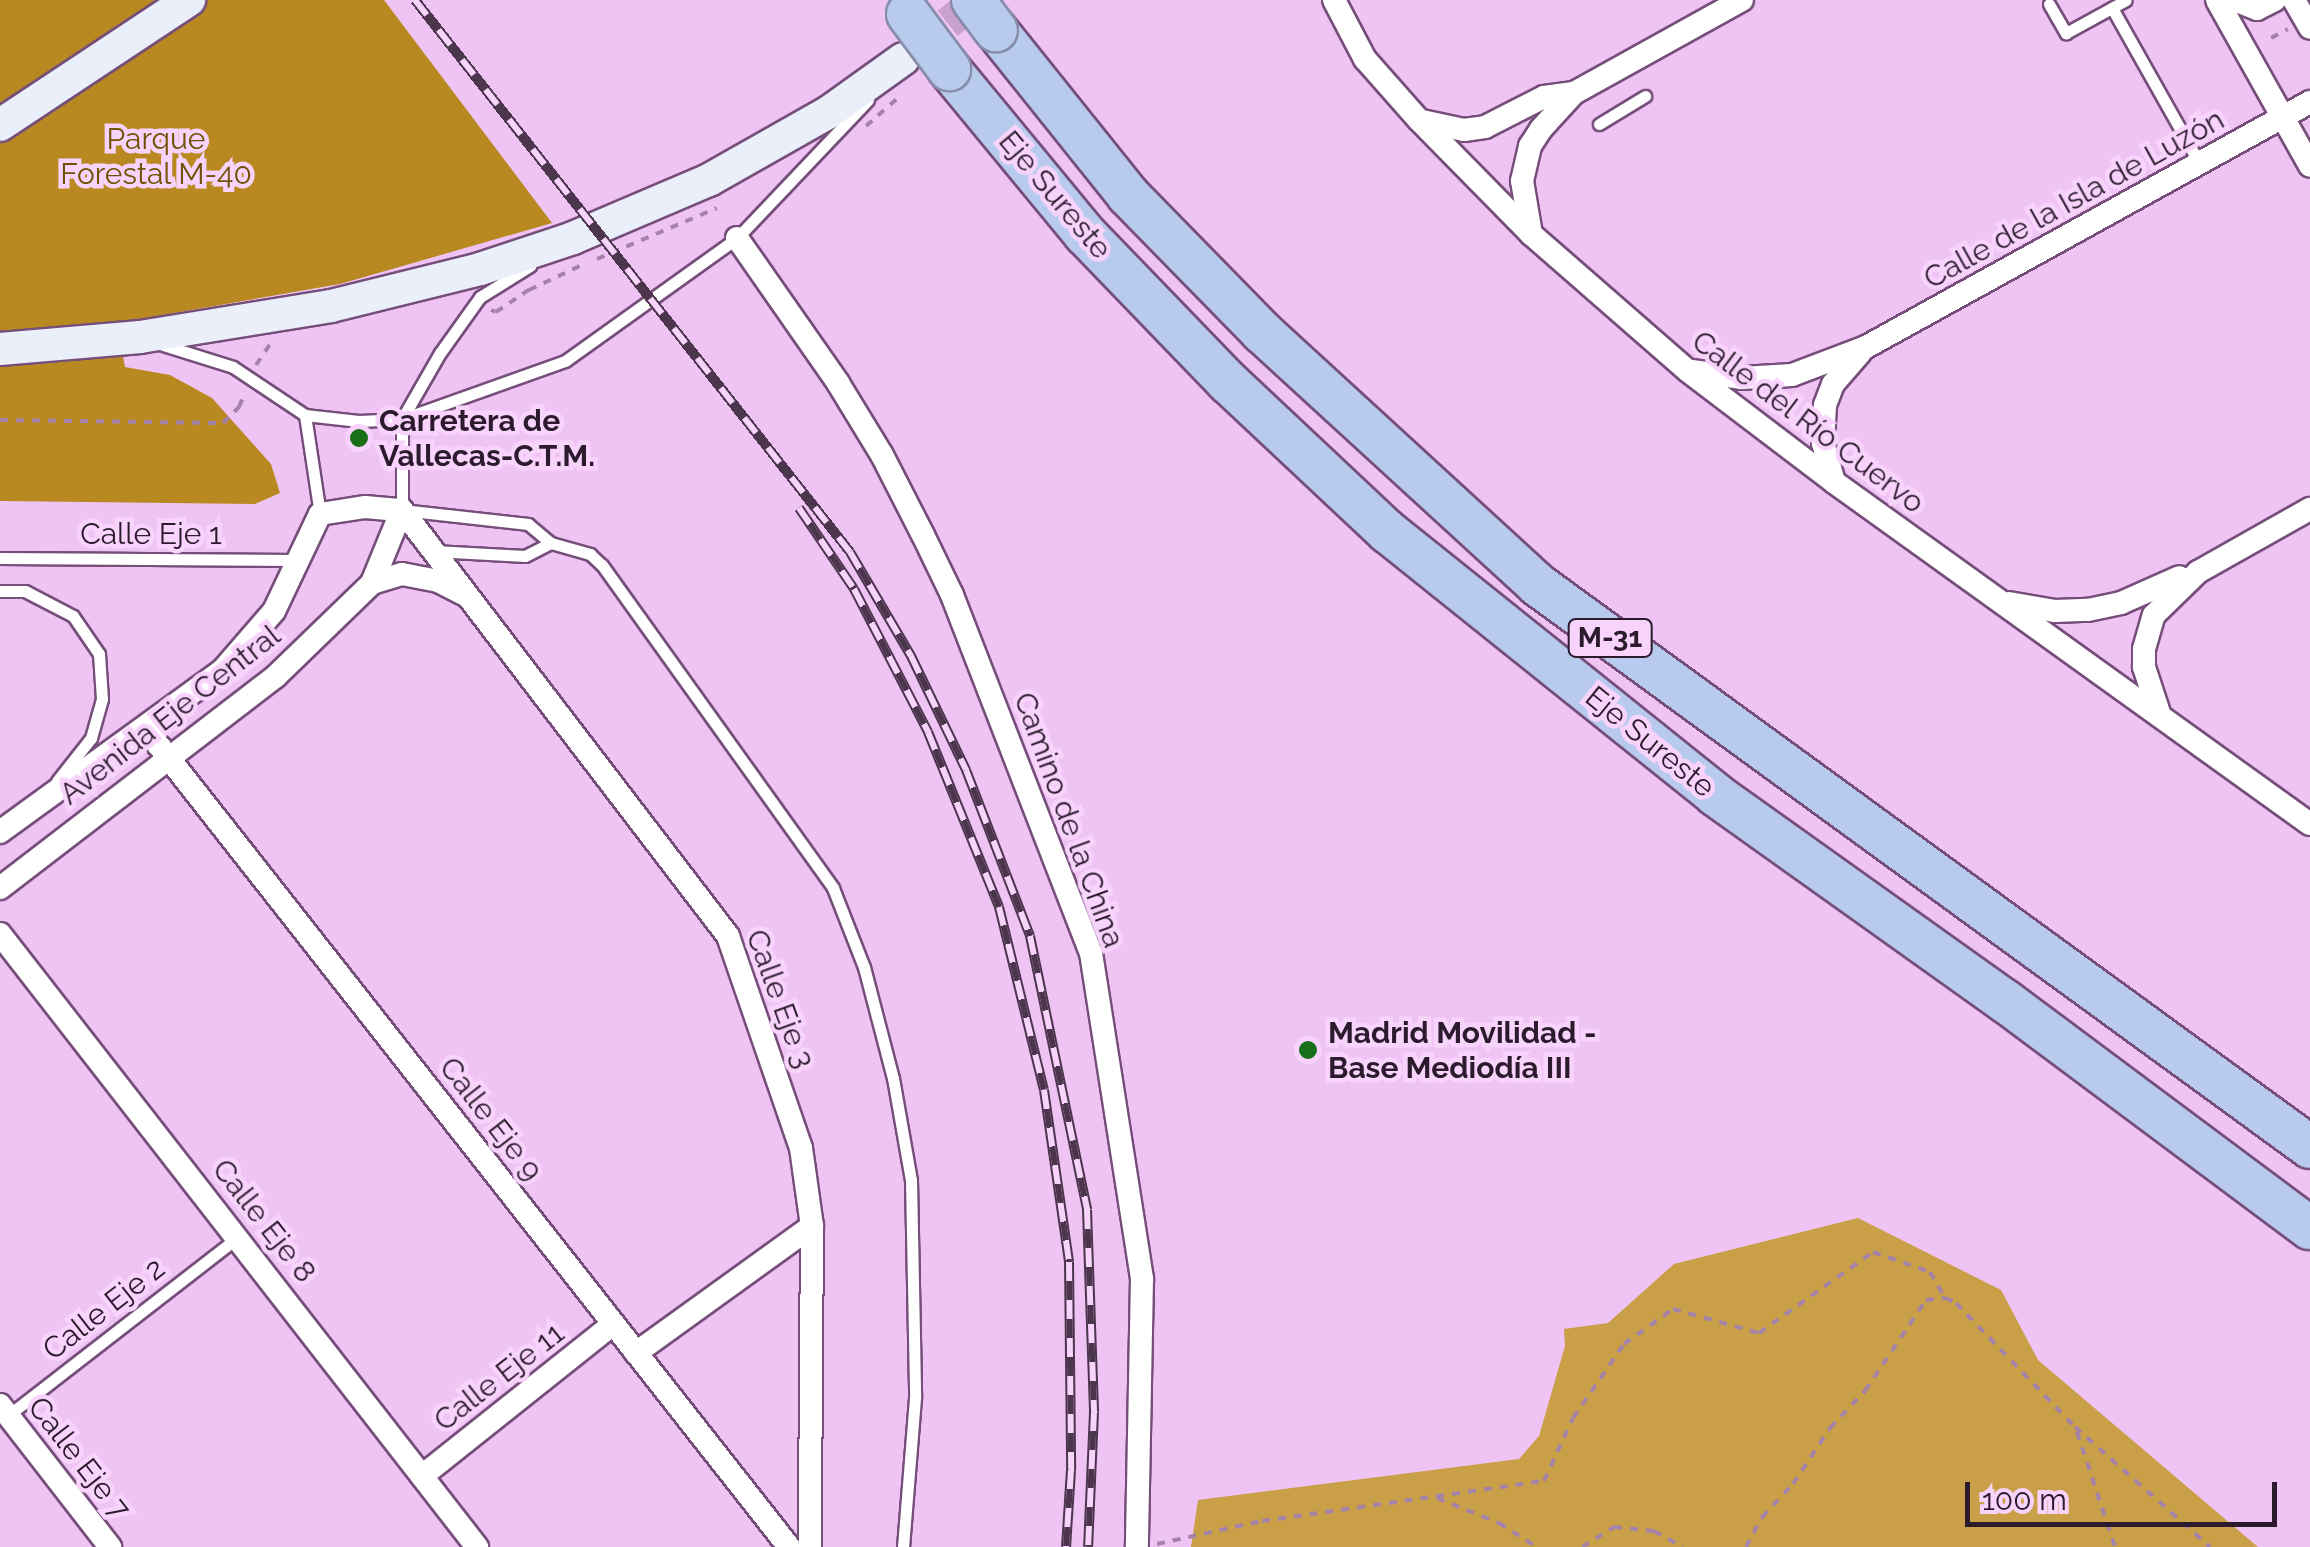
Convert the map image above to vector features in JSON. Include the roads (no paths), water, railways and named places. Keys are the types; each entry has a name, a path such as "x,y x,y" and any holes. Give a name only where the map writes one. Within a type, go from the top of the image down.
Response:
{"highway":[{"name":"Eje Sureste","path":"903,7 1085,234 1228,382 1388,532 1716,796 2036,1024 2310,1228"},
{"name":"Eje Sureste","path":"985,15 1128,194 1168,236 1290,358 1538,585 2310,1148"}],"main road":[{"path":"0,125 189,0"},
{"path":"0,349 140,337 331,306 480,269 573,238 709,180 829,112 903,59"}],"street":[{"name":"Calle del Río Cuervo","path":"1334,0 1365,59 1419,120 1532,234 1688,371 1834,482 2310,824"},
{"path":"1532,234 1522,181 1525,161 1541,129 1574,93 1742,0"},
{"path":"2217,0 2310,166"},
{"path":"2234,0 2257,9 2274,0"},
{"path":"2294,0 2300,28"},
{"path":"1419,120 1453,128 1485,127 1544,97 1574,93"},
{"name":"Calle de la Isla de Luzón","path":"1688,371 1766,378 1815,368 1866,347 2310,102"},
{"name":"Camino de la China","path":"737,238 838,383 924,535 952,595 1091,953 1142,1279 1138,1547"},
{"name":"Calle de la Isla de Luzón","path":"1834,482 1823,443 1825,405 1846,365 1866,347"},
{"path":"320,514 365,507 402,510 472,599"},
{"path":"1996,599 2042,609 2088,610 2121,604 2198,572 2310,509"},
{"path":"372,582 402,510"},
{"name":"Avenida Eje Central","path":"0,832 222,672 274,611 320,514"},
{"path":"2160,716 2144,666 2147,631 2165,600 2198,572"},
{"name":"Calle Eje 3","path":"372,582 402,574 438,580 472,599 728,936 801,1148 812,1226 810,1547"},
{"name":"Avenida Eje Central","path":"0,888 275,677 372,582"},
{"name":"Calle Eje 9","path":"145,728 790,1547"},
{"name":"Calle Eje 8","path":"0,934 239,1236 477,1547"},
{"path":"636,1353 812,1226"},
{"name":"Calle Eje 11","path":"422,1476 613,1324"},
{"name":"Calle Eje 7","path":"3,1414 110,1547"}],"lane":[{"path":"2049,4 2066,33 2126,0"},
{"path":"2112,8 2200,164"},
{"path":"140,337 233,367 305,414 359,420 402,419 565,361 737,238 845,128 903,59"},
{"path":"1599,124 1645,96"},
{"path":"573,238 480,297 440,353 402,419 402,510 528,524 552,543 590,554 602,565 796,830 832,888 864,966 893,1078 911,1180 916,1398 903,1547"},
{"path":"305,414 320,514"},
{"path":"434,551 525,556 552,543"},
{"name":"Calle Eje 1","path":"0,558 301,560"},
{"path":"0,591 26,591 73,616 100,654 102,699 91,738 43,798"},
{"name":"Calle Eje 2","path":"3,1414 239,1236"}],"tunnel":[{"path":"910,53 977,0"}],"railway":[{"path":"415,0 850,552 911,656 966,770 1030,936 1087,1210 1094,1412 1088,1547"},
{"path":"799,508 854,589 928,732 999,907 1044,1090 1069,1262 1071,1470 1066,1547"}],"place":[{"name":"Carretera de Vallecas-C.T.M.","path":"359,438"},
{"name":"Madrid Movilidad - Base Mediodía III","path":"1308,1050"}],"park label":[{"name":"Parque Forestal M-40","path":"156,156"}]}
